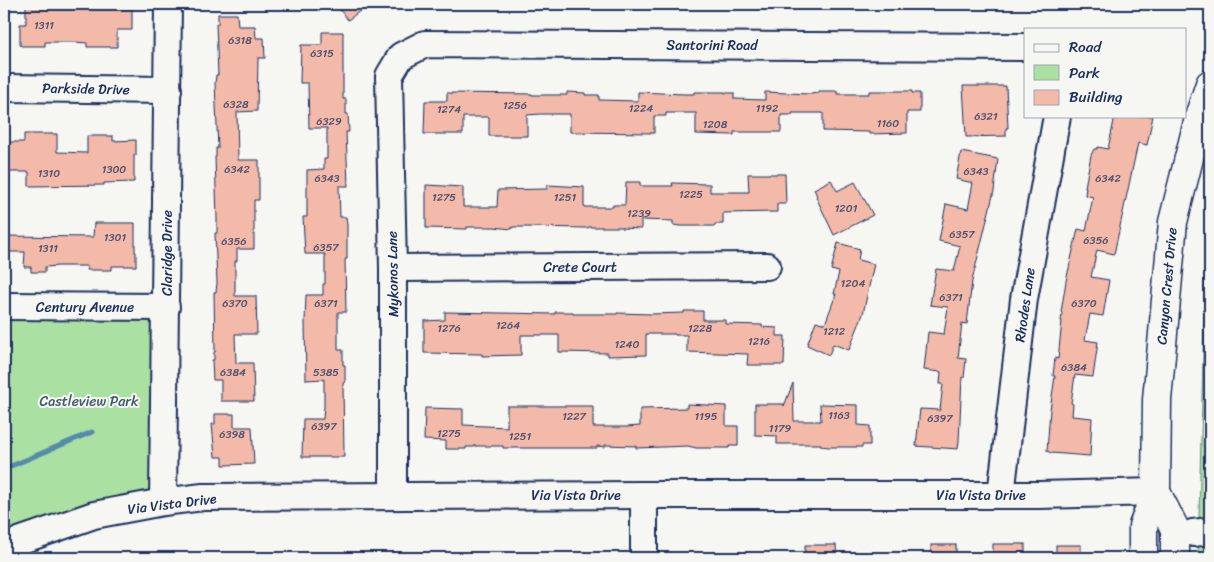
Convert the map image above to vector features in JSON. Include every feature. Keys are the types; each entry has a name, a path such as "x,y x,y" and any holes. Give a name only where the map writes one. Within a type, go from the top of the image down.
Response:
{"main road":[{"name":"Canyon Crest Drive","path":"1142,558 1143,526 1156,492 1157,400 1173,222 1200,114 1210,84"},
{"name":"Canyon Crest Drive","path":"1156,492 1175,529 1175,558"}],"street":[{"name":"Claridge Drive","path":"163,502 168,4"},
{"name":"Santorini Road","path":"400,56 425,44 1024,47"},
{"name":"Mykonos Lane","path":"393,496 393,268 389,76 400,56"},
{"name":"Parkside Drive","path":"4,88 168,90"},
{"name":"Rhodes Lane","path":"1001,495 1024,299 1057,118"},
{"name":"Crete Court","path":"393,268 767,266"},
{"name":"Century Avenue","path":"4,306 166,307"},
{"name":"Via Vista Drive","path":"4,550 19,541 94,515 163,502 203,497 1001,495 1156,492"},
{"path":"644,495 644,558"}],"green space":[{"path":"1210,218 1210,558 1198,558 1206,237"},
{"name":"Castleview Park","path":"4,302 173,302 175,500 4,548"}],"building":[{"path":"26,4 132,4 132,30 117,30 117,47 87,47 87,43 74,42 45,42 45,46 22,46 20,45 20,24 26,24"},
{"path":"335,4 369,4 348,20"},
{"path":"218,14 237,14 238,26 255,26 256,38 264,38 265,58 258,58 257,111 237,112 238,160 259,160 259,200 254,200 254,249 237,249 237,261 235,261 235,296 256,296 257,334 235,334 236,363 253,363 254,401 221,401 221,380 213,380 212,360 214,360 215,352 214,292 216,292 217,283 215,157 216,148 218,148 215,83 216,75 218,75 216,24 218,24"},
{"path":"322,32 343,32 343,99 346,99 349,132 346,132 348,186 339,186 340,217 346,217 347,225 347,259 345,259 346,312 338,312 338,350 343,350 343,365 345,365 345,382 343,383 344,457 302,457 303,419 323,419 324,406 324,379 306,380 305,322 306,295 323,295 325,254 305,254 303,217 307,217 307,170 324,169 324,159 327,159 327,128 309,128 308,83 300,83 301,45 322,45"},
{"path":"963,86 1006,86 1008,128 1006,128 1006,136 966,137"},
{"path":"819,91 837,91 837,94 869,94 869,91 912,91 912,93 920,93 920,112 907,112 907,133 869,134 869,132 823,131 823,113 792,113 792,115 781,115 781,132 734,132 734,135 696,134 696,113 666,113 666,116 654,116 654,133 570,132 570,114 540,114 527,115 527,136 489,136 489,117 463,117 463,134 424,134 425,101 447,101 447,93 567,95 567,92 599,95 599,100 638,101 638,92 694,94 694,92 725,92 734,93 734,99 765,100 765,92 810,94 819,93"},
{"path":"1115,118 1153,118 1147,145 1138,143 1114,254 1097,250 1091,277 1109,280 1103,316 1090,314 1085,340 1098,342 1093,377 1075,375 1071,403 1073,404 1072,416 1092,418 1090,456 1051,453 1047,451 1050,410 1055,376 1053,376 1055,358 1058,359 1062,321 1061,312 1066,281 1078,229 1086,231 1093,197 1085,195 1091,155 1094,149 1098,147 1108,149"},
{"path":"24,134 57,134 57,152 87,153 87,136 113,136 113,141 136,140 134,182 104,183 104,185 29,186 29,172 4,172 4,142 24,142"},
{"path":"961,152 998,159 994,191 972,281 967,324 962,323 958,358 966,359 964,378 962,377 958,449 916,446 920,409 940,410 943,384 940,384 941,372 924,370 928,332 944,334 948,307 930,305 936,269 954,271 960,246 939,241 946,204 968,209 973,183 956,179"},
{"path":"748,174 785,174 786,204 777,204 777,212 723,213 723,224 715,224 715,226 681,226 673,225 673,221 641,220 641,229 622,227 426,228 426,185 463,187 463,207 497,207 498,190 547,189 547,185 584,187 584,207 613,207 613,205 625,205 626,182 640,182 640,186 673,186 672,183 710,184 710,192 749,192"},
{"path":"831,180 837,191 855,182 873,215 834,235 814,189"},
{"path":"94,223 135,223 136,266 112,266 112,270 87,270 87,266 58,266 45,267 45,272 31,272 31,267 24,267 25,252 4,252 4,236 93,237"},
{"path":"838,243 860,249 858,260 874,264 863,314 849,350 833,344 829,355 807,345 816,321 825,324 836,294 834,294 839,272 831,270"},
{"path":"684,311 703,311 703,320 725,320 725,324 762,325 762,327 777,328 777,336 785,336 784,365 747,365 748,354 687,352 687,335 675,334 646,334 646,355 608,356 608,353 559,352 559,335 521,335 521,355 482,356 482,354 424,353 424,321 445,320 445,312 651,314 684,313"},
{"path":"793,383 794,421 821,421 820,404 858,405 858,425 870,426 870,445 862,445 862,447 829,447 821,446 821,444 777,444 777,436 755,435 755,404 784,404 784,406"},
{"path":"687,404 726,406 726,426 738,426 738,446 729,446 729,448 696,448 688,446 636,448 636,446 605,445 605,447 597,446 597,448 503,448 503,446 474,446 466,447 466,449 446,449 446,441 424,440 425,408 463,409 463,425 507,427 507,406 593,406 593,427 627,427 640,426 640,409 687,408"},
{"path":"215,414 234,414 234,427 252,427 254,464 223,465 223,457 215,457 212,424 215,424"},
{"path":"993,544 1025,544 1025,558 993,558"},
{"path":"805,545 836,545 837,558 805,558"},
{"path":"931,545 956,545 956,558 931,558"},
{"path":"1056,545 1081,545 1081,558 1056,558"}],"waterway":[{"path":"4,469 92,432"}]}
